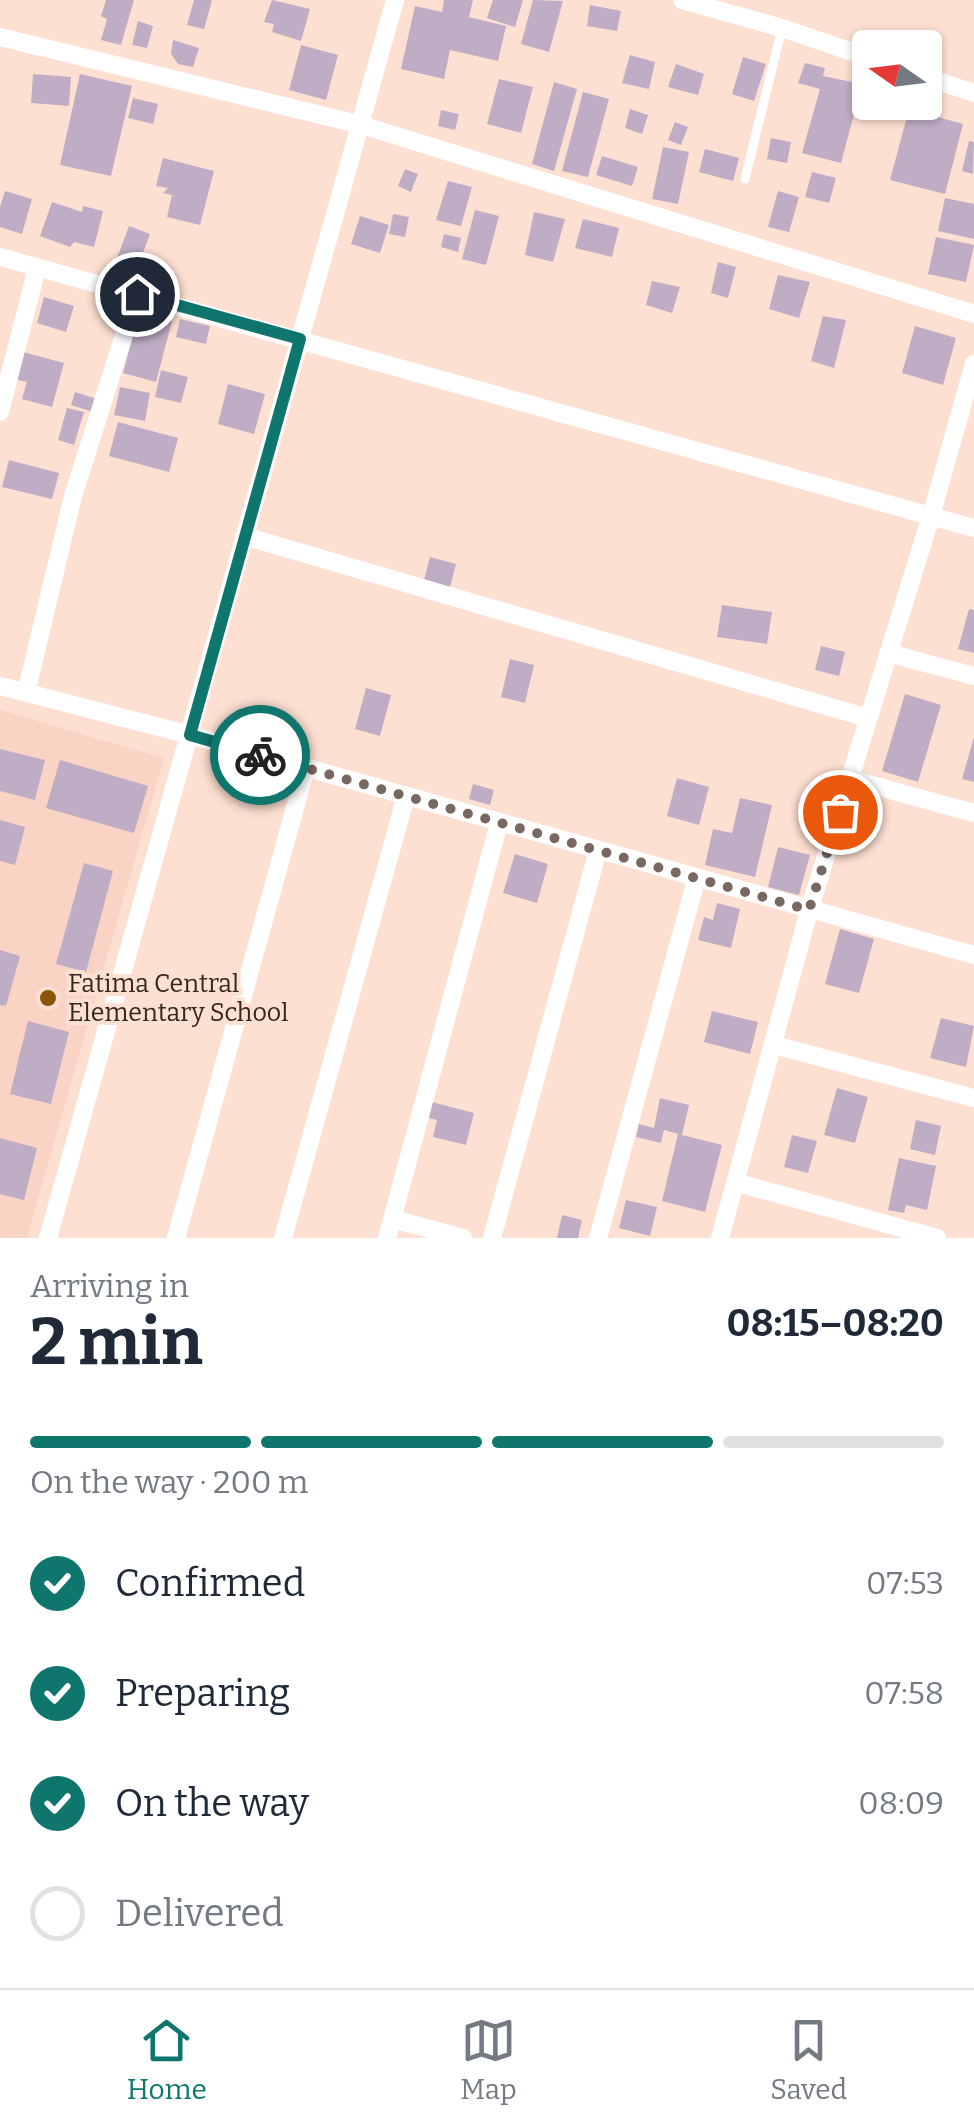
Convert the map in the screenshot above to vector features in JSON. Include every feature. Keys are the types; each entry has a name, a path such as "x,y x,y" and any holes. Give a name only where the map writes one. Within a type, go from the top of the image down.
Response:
{"street":[{"path":"48,1238 394,0"},
{"path":"682,0 852,52"},
{"path":"0,37 358,124 974,314"},
{"path":"942,83 974,93"},
{"path":"0,258 974,528"},
{"path":"0,412 37,268"},
{"path":"26,693 74,496 137,294"},
{"path":"720,1238 809,910 974,364"},
{"path":"244,536 868,718"},
{"path":"888,652 974,676"},
{"path":"0,686 190,735 974,955"},
{"path":"176,1238 306,768"},
{"path":"850,778 974,813"},
{"path":"283,1238 406,796"},
{"path":"463,1238 390,1229 499,822"},
{"path":"492,1238 598,850"},
{"path":"598,1238 697,876"},
{"path":"774,1044 974,1098"},
{"path":"735,1182 937,1238"}],"lane":[{"path":"744,179 782,28"}],"shaded area":[{"name":"Fatima Central Elementary School","path":"0,710 164,758 27,1238 0,1238"}],"building":[{"path":"106,0 134,0 121,45 101,40 107,19 101,16"},
{"path":"194,0 212,0 204,29 187,25"},
{"path":"272,0 310,9 301,41 272,32 274,24 264,22"},
{"path":"444,0 473,0 469,17 506,26 498,61 450,50 444,79 401,69 415,6 442,12"},
{"path":"493,0 523,0 515,27 487,18"},
{"path":"533,0 563,1 549,52 521,44"},
{"path":"590,5 621,11 617,31 587,26"},
{"path":"138,21 153,26 147,48 132,45"},
{"path":"173,40 199,48 193,67 178,64 171,54"},
{"path":"301,45 338,55 326,100 289,90"},
{"path":"630,55 655,62 649,89 622,83"},
{"path":"743,57 766,64 754,101 732,94"},
{"path":"805,63 825,68 823,76 852,82 852,120 841,163 802,153 820,89 798,83"},
{"path":"676,64 704,74 698,95 668,87"},
{"path":"33,74 71,77 69,106 31,103"},
{"path":"80,74 132,86 111,176 60,165"},
{"path":"499,79 533,87 521,133 487,124"},
{"path":"554,82 577,89 554,171 532,164"},
{"path":"583,92 609,99 588,177 562,171"},
{"path":"133,98 158,104 153,124 128,118"},
{"path":"630,109 648,115 642,134 625,128"},
{"path":"441,110 459,114 455,130 438,126"},
{"path":"942,118 963,124 945,194 890,180 906,120"},
{"path":"675,122 688,127 681,145 668,140"},
{"path":"771,138 791,142 787,163 767,159"},
{"path":"969,141 974,142 973,174 962,171"},
{"path":"663,147 689,152 678,204 652,199"},
{"path":"705,149 739,158 733,181 699,172"},
{"path":"602,156 638,167 632,186 596,175"},
{"path":"163,158 214,171 200,225 167,217 172,195 163,193 168,188 156,186"},
{"path":"405,169 418,174 411,192 398,186"},
{"path":"812,172 836,178 829,203 805,197"},
{"path":"448,181 472,187 461,226 436,220"},
{"path":"5,191 32,199 22,234 0,227"},
{"path":"778,191 799,197 789,232 768,227"},
{"path":"945,198 974,204 974,239 938,231"},
{"path":"52,202 82,212 83,206 103,211 94,247 74,242 70,247 40,236"},
{"path":"475,210 499,216 486,265 462,259"},
{"path":"534,212 565,219 553,262 525,255"},
{"path":"393,214 409,217 405,237 389,234"},
{"path":"360,216 389,225 380,253 351,244"},
{"path":"583,219 619,228 612,257 575,248"},
{"path":"129,226 150,234 138,266 117,258"},
{"path":"444,234 461,238 458,252 441,247"},
{"path":"936,237 974,245 966,282 928,274"},
{"path":"718,262 736,267 728,298 711,293"},
{"path":"778,275 810,282 799,318 769,309"},
{"path":"652,281 680,287 672,313 646,305"},
{"path":"44,297 74,306 66,332 37,323"},
{"path":"139,312 172,321 156,382 123,373"},
{"path":"823,316 846,320 834,368 811,361"},
{"path":"180,319 210,326 206,344 176,337"},
{"path":"915,326 956,338 943,385 902,373"},
{"path":"23,352 64,363 52,407 22,399 27,382 15,379"},
{"path":"161,370 188,377 181,403 155,397"},
{"path":"228,384 265,394 254,434 218,424"},
{"path":"120,387 150,393 145,421 114,415"},
{"path":"75,392 97,399 93,412 71,405"},
{"path":"67,408 84,412 74,445 58,440"},
{"path":"118,422 178,438 169,472 109,456"},
{"path":"9,460 59,473 52,499 2,487"},
{"path":"430,557 456,564 450,587 424,580"},
{"path":"722,605 772,612 767,644 717,637"},
{"path":"969,609 974,610 974,653 958,649"},
{"path":"821,646 845,652 839,676 815,670"},
{"path":"510,659 534,665 525,703 501,697"},
{"path":"366,688 391,695 380,736 355,729"},
{"path":"905,694 941,705 918,782 882,771"},
{"path":"974,737 974,782 962,779"},
{"path":"0,749 45,760 35,800 0,791"},
{"path":"60,760 148,786 134,833 46,808"},
{"path":"677,778 709,787 699,825 667,816"},
{"path":"473,784 494,790 490,805 469,799"},
{"path":"740,798 772,805 755,877 705,865 713,829 732,833"},
{"path":"0,820 25,827 15,865 0,861"},
{"path":"778,847 810,855 799,895 768,887"},
{"path":"515,854 548,864 537,903 503,893"},
{"path":"84,863 113,871 86,972 56,964"},
{"path":"717,903 740,909 731,948 698,940 704,917 713,920"},
{"path":"840,929 874,939 859,993 825,984"},
{"path":"0,950 20,956 6,1006 0,1005"},
{"path":"712,1011 758,1022 750,1054 704,1042"},
{"path":"941,1018 974,1026 966,1067 930,1058"},
{"path":"28,1021 69,1032 51,1104 10,1094"},
{"path":"837,1088 868,1097 855,1143 824,1135"},
{"path":"660,1098 689,1105 682,1135 722,1145 705,1212 662,1201 678,1134 664,1130 661,1143 636,1137 639,1124 654,1128"},
{"path":"432,1102 474,1113 466,1145 433,1137 437,1120 429,1118"},
{"path":"916,1120 941,1126 935,1155 910,1149"},
{"path":"792,1135 817,1141 808,1173 784,1167"},
{"path":"0,1138 37,1148 24,1200 0,1194"},
{"path":"899,1158 936,1166 927,1210 906,1205 904,1213 888,1210"},
{"path":"626,1200 657,1207 650,1236 619,1228"},
{"path":"562,1215 582,1220 578,1238 557,1238"}],"way so far":[{"path":"260,755 809,910 840,812"}],"place":[{"name":"Fatima Central Elementary School","path":"48,998"}],"route":[{"path":"137,294 300,339 190,735 260,755"}]}
